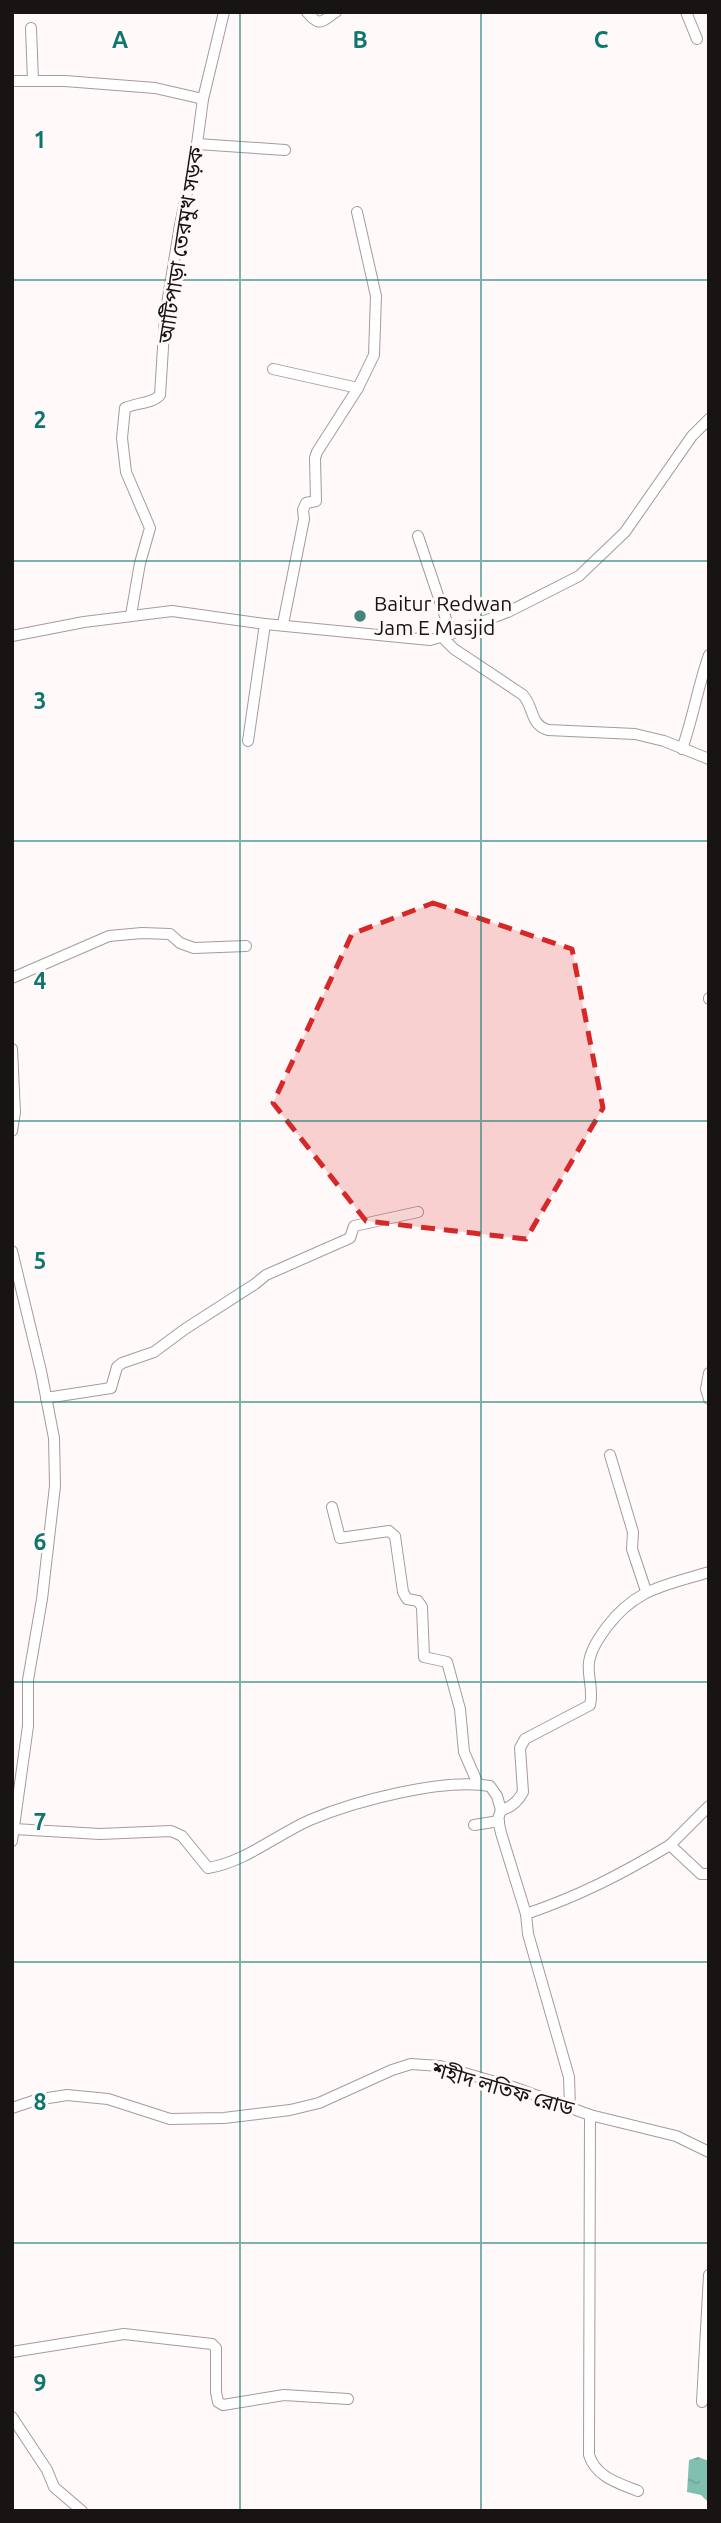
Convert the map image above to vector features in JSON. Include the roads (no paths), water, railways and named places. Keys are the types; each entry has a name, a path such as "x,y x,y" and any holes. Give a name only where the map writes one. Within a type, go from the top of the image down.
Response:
{"street":[{"name":"আটিপাড়া তেরমুখ সড়ক","path":"131,615 140,562 150,528 126,472 121,438 125,408 137,402 155,400 160,395 165,316 180,225 197,144 202,99 225,12"},
{"path":"307,12 318,22 326,21 336,12"},
{"path":"686,12 696,39"},
{"path":"32,28 33,81"},
{"path":"12,80 65,80 155,88 202,99"},
{"path":"197,144 285,150"},
{"path":"283,624 304,519 303,510 306,503 316,501 315,458 374,355 376,296 356,212"},
{"path":"273,369 358,387"},
{"path":"12,636 131,615 172,611 265,624 430,640 510,611 579,576 625,532 692,436 709,419"},
{"path":"418,536 446,635 454,649 523,695 528,700 534,721 539,727 548,730 635,734 664,741 709,759"},
{"path":"248,741 265,624"},
{"path":"682,749 692,722 698,686 709,655"},
{"path":"12,978 109,936 170,934 180,943 194,948 246,946"},
{"path":"12,1049 15,1111 12,1130"},
{"path":"46,1398 111,1388 117,1367 122,1363 154,1352 266,1275 350,1238 354,1226 418,1212"},
{"path":"12,1251 54,1438 55,1486 42,1599 28,1681 28,1726 12,1842"},
{"path":"709,1373 706,1389 709,1399"},
{"path":"610,1455 633,1532 632,1549 646,1591"},
{"path":"332,1507 340,1538 389,1531 395,1536 403,1592 407,1599 418,1601 422,1607 424,1657 447,1662 460,1709 464,1752 478,1784"},
{"path":"474,1825 500,1816 520,1798 524,1782 520,1748 525,1739 590,1705 589,1661 596,1642 615,1616 633,1598 646,1591 709,1572"},
{"path":"14,1829 100,1834 171,1831 181,1836 208,1868 224,1865 310,1821 359,1803 416,1791 478,1784 490,1786 497,1796 526,1914 528,1934 569,2077 570,2107"},
{"path":"526,1914 610,1881 670,1845 709,1806"},
{"path":"670,1845 701,1874 709,1874"},
{"name":"শহীদ লতিফ রোড","path":"13,2110 36,2100 67,2095 108,2099 170,2119 224,2118 319,2104 411,2064 440,2066 535,2094 590,2115 676,2136 709,2152"},
{"path":"590,2115 589,2455 591,2462 610,2480 638,2491"},
{"path":"702,2402 709,2275"},
{"path":"12,2352 124,2334 212,2343 216,2347 216,2392 218,2402 223,2405 284,2395 348,2399"},
{"path":"12,2417 47,2470 54,2487 82,2511"}],"water":[{"path":"698,2457 709,2461 709,2503 701,2495 687,2492 689,2460"}],"place":[{"name":"Baitur Redwan Jam E Masjid","path":"360,616"}]}
